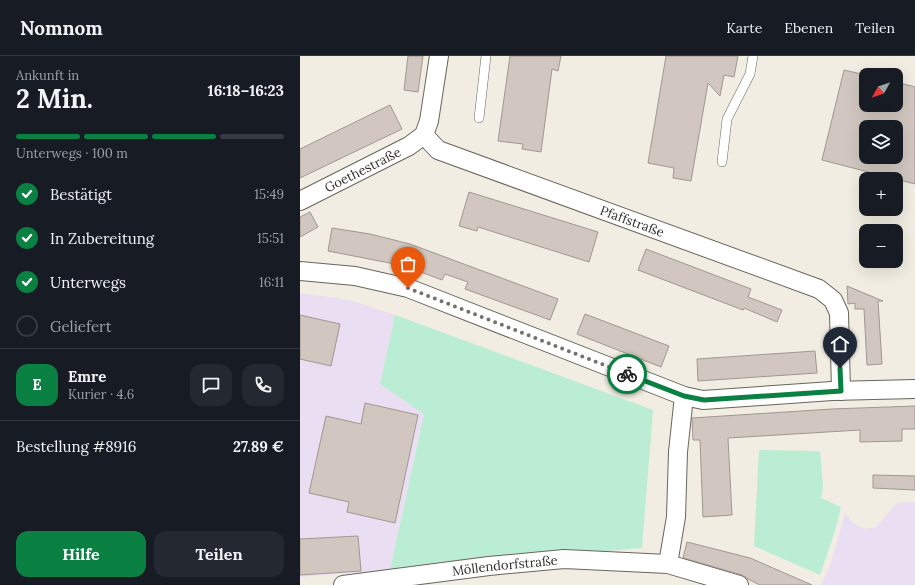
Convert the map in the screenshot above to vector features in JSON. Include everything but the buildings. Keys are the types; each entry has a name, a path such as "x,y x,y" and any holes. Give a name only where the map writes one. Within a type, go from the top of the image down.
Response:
{"street":[{"path":"424,135 429,121 439,56"},
{"name":"Goethestraße","path":"300,201 408,146 424,135"},
{"name":"Pfaffstraße","path":"424,135 438,150 819,289 833,300 838,313 841,391"},
{"path":"300,271 354,276 408,288 684,396 704,400 841,391 915,389"},
{"path":"668,564 676,517 678,452 684,396"},
{"name":"Möllendorfstraße","path":"343,585 489,566 564,559 668,564 739,585"}],"lane":[{"path":"479,118 486,56"},
{"path":"722,162 727,119 750,74 753,56"}],"shaded area":[{"path":"300,293 350,300 395,315 380,384 424,413 390,570 300,577"},
{"path":"915,502 915,585 821,585 831,563 845,513 854,524 865,529 876,527 897,503"}],"green space":[{"path":"395,315 653,410 642,548 390,570 424,414 380,384"},
{"path":"759,450 820,451 823,487 821,498 841,507 835,531 820,575 754,546"}],"way so far":[{"path":"408,288 627,374"}],"route":[{"path":"627,374 684,396 704,400 841,391 840,368"}]}
